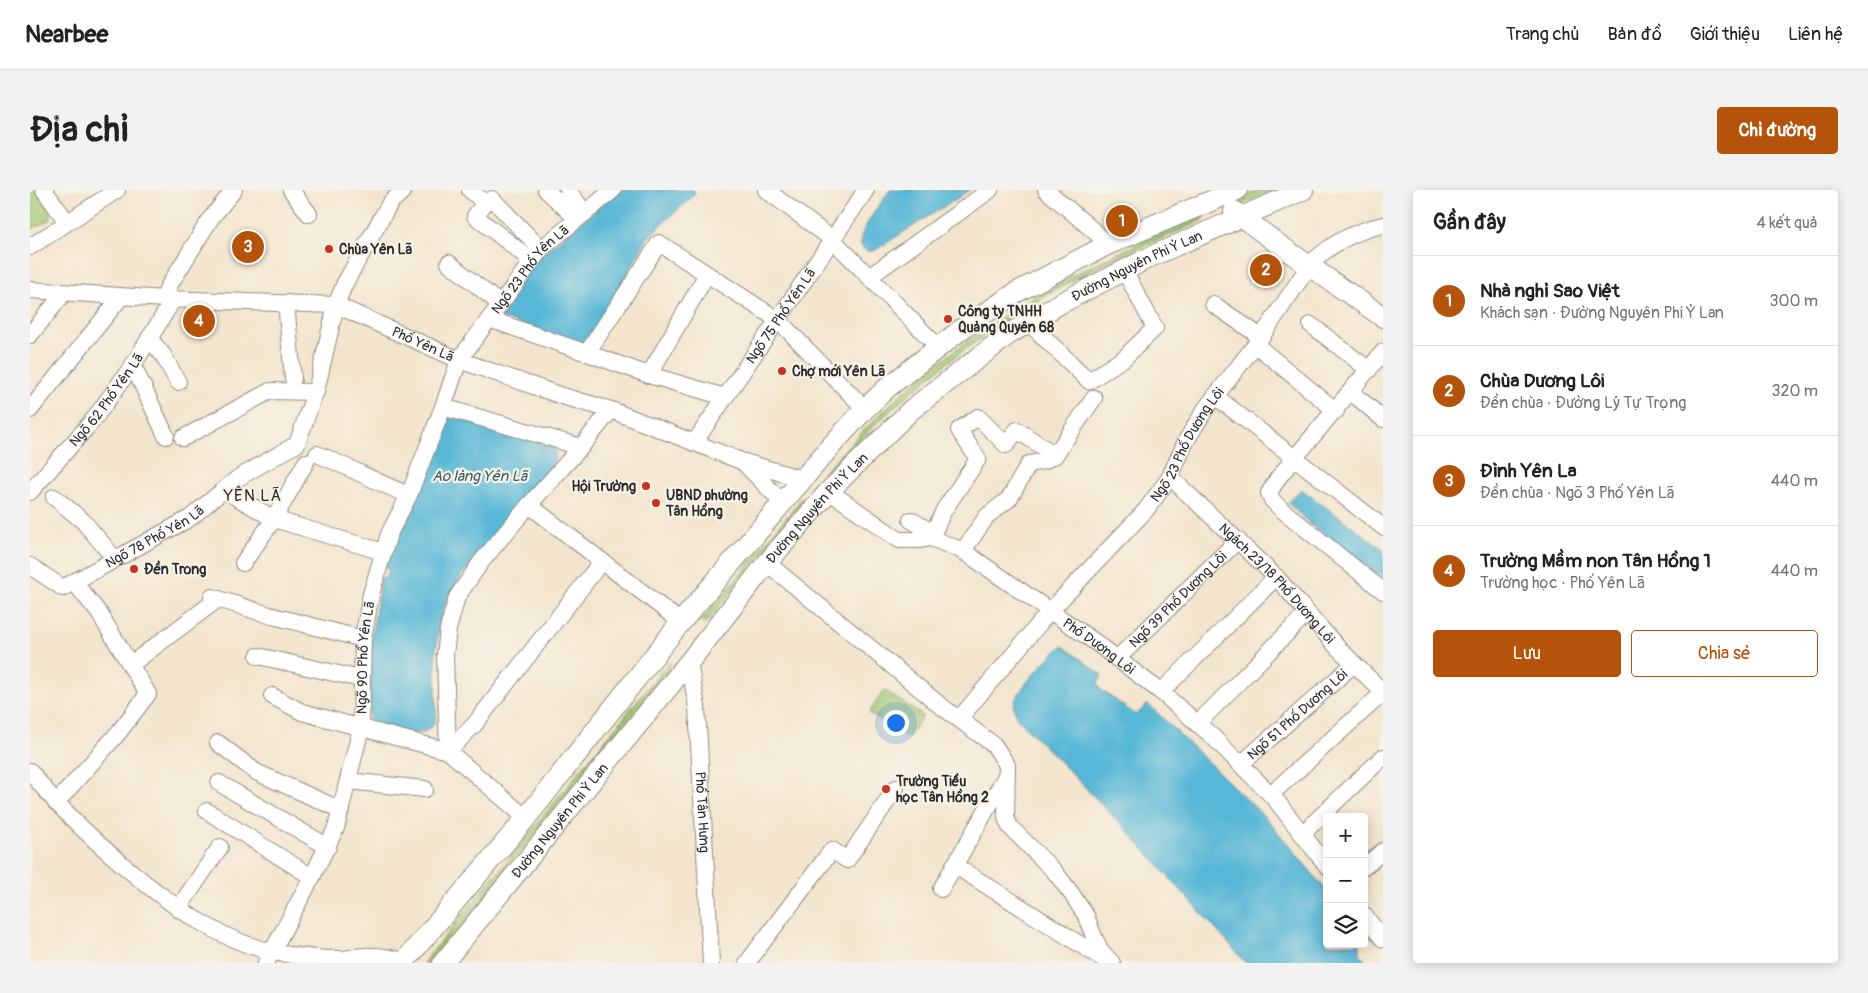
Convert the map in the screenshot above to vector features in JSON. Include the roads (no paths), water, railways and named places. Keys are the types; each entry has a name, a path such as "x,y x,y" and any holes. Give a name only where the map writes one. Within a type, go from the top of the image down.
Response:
{"main road":[{"name":"Đường Nguyên Phi Ỷ Lan","path":"404,962 526,818 681,622 802,479 865,409 887,388 938,347 1017,292 1109,244 1214,194 1236,190"},
{"name":"Đường Nguyên Phi Ỷ Lan","path":"443,963 689,662 767,563 829,490 911,410 1003,338 1028,322 1152,256 1303,190"},
{"path":"1214,194 1242,217 1383,318"},
{"path":"802,479 829,490"},
{"path":"681,622 689,662"}],"street":[{"path":"44,190 67,222"},
{"path":"30,247 117,190"},
{"name":"Ngõ 62 Phố Yên Lã","path":"30,492 94,419 133,365 169,300 167,289 211,218 234,190"},
{"path":"291,190 309,214"},
{"name":"Ngõ 78 Phố Yên Lã","path":"69,585 190,518 238,478 297,444 316,392 336,305 345,282 390,203 404,190"},
{"path":"470,190 485,203 475,216 536,255"},
{"path":"546,190 581,216"},
{"path":"568,190 581,216"},
{"name":"Ngõ 23 Phố Yên Lã","path":"459,360 536,255 613,190"},
{"path":"766,190 832,239 938,347"},
{"name":"Ngõ 75 Phố Yên Lã","path":"694,442 866,190"},
{"path":"870,277 990,190"},
{"path":"1046,190 1109,244"},
{"path":"492,199 536,255"},
{"name":"Ngõ 23 Phố Dương Lôi","path":"958,720 1050,611 1146,510 1170,477 1186,441 1216,396 1258,341 1309,266 1318,256 1330,248 1364,230 1382,227"},
{"path":"587,353 659,242 778,320 865,409"},
{"path":"449,263 500,304"},
{"path":"1028,322 1089,381 1124,358 1155,328 1124,270"},
{"path":"649,375 708,274"},
{"name":"Phố Yên Lã","path":"30,290 169,300 336,305 459,360 562,396 611,410 741,461 802,479"},
{"path":"30,334 64,292"},
{"path":"30,410 121,297"},
{"path":"286,303 293,380"},
{"path":"1213,304 1336,410"},
{"path":"489,319 649,375 725,398"},
{"path":"1311,325 1369,370"},
{"path":"149,338 163,355 178,382"},
{"path":"1383,352 1278,478 1269,492 1272,500 1383,591"},
{"name":"Ngõ 90 Phố Yên Lã","path":"270,957 328,847 341,810 361,728 363,639 371,594 389,534 410,495 459,360"},
{"path":"133,365 166,436"},
{"path":"183,438 270,391 316,392"},
{"path":"1351,392 1383,419"},
{"path":"1216,396 1383,527"},
{"path":"964,551 987,516 1009,499 1029,464 1044,461 1055,455 1094,398"},
{"path":"443,408 581,447"},
{"path":"448,751 446,655 448,629 457,597 480,562 611,410"},
{"path":"911,520 932,535 944,510 978,459 959,430 978,417 1006,445 1017,430 1055,455"},
{"path":"243,563 274,519 311,458 350,467 376,482 410,495"},
{"path":"741,461 782,502"},
{"name":"Ngách 23/18 Phố Dương Lôi","path":"1170,477 1276,578 1338,648 1383,692"},
{"path":"224,490 274,519 383,552"},
{"name":"Phố Dương Lôi","path":"829,490 899,540 920,540 932,535 964,551 1117,659 1198,724 1241,764 1271,794 1323,861"},
{"path":"54,498 83,521 115,559"},
{"path":"529,505 681,622"},
{"name":"Ngõ 39 Phố Dương Lôi","path":"1117,659 1238,540"},
{"path":"448,751 474,725 602,561"},
{"path":"767,563 958,720 994,745 1007,765 1006,818 1010,827 1055,872 1072,893 1086,916 1101,951 1111,963"},
{"path":"30,566 69,585 99,613 148,694 119,732 56,803"},
{"path":"1160,692 1276,578"},
{"path":"130,665 215,598 269,615 363,639"},
{"path":"1198,724 1307,613"},
{"path":"258,656 361,680"},
{"name":"Phố Tân Hưng","path":"689,662 696,707 711,963"},
{"name":"Ngõ 51 Phố Dương Lôi","path":"1241,764 1354,664"},
{"path":"1271,794 1383,692"},
{"path":"272,696 302,712 448,751 526,818"},
{"path":"218,743 256,772 341,810"},
{"path":"1302,834 1383,757"},
{"path":"30,771 47,794 98,845 178,909 238,942 270,957 341,959 382,956 404,962"},
{"path":"941,889 1008,772"},
{"path":"348,781 425,790"},
{"path":"219,783 328,847"},
{"path":"747,963 832,850 847,860 896,788"},
{"path":"207,811 312,877"},
{"path":"178,909 220,847"},
{"path":"1368,863 1383,850"},
{"path":"954,865 1111,963"},
{"path":"1368,920 1382,937"}],"water":[{"path":"620,190 694,190 694,195 648,237 587,345 501,318 531,263"},
{"path":"890,190 970,190 874,251 866,251 861,245 862,233"},
{"name":"Ao làng Yên Lã","path":"455,418 554,447 556,454 553,463 462,575 446,602 439,626 436,651 436,718 433,725 425,732 413,734 372,724 369,717 371,640 381,577 386,578 389,570 385,567 422,475 428,478 432,469 428,466 446,422 448,419"},
{"path":"1301,489 1383,549 1383,578 1310,524 1288,503"},
{"path":"1063,646 1102,675 1098,683 1100,689 1136,715 1148,704 1267,819 1323,886 1323,948 1360,948 1360,954 1366,963 1246,963 1126,829 1017,718 1014,706 1020,692 1050,657"}],"place":[{"name":"Nhà nghỉ Sao Việt","path":"1122,221"},
{"name":"Đình Yên La","path":"248,247"},
{"name":"Chùa Yên Lã","path":"329,249"},
{"name":"Chùa Dương Lôi","path":"1266,270"},
{"name":"Công ty TNHH Quảng Quyên 68","path":"948,319"},
{"name":"Trường Mầm non Tân Hồng 1","path":"199,321"},
{"name":"Chợ mới Yên Lã","path":"782,371"},
{"name":"Hội Trường","path":"646,486"},
{"name":"UBND phường Tân Hồng","path":"656,503"},
{"name":"Đền Trong","path":"134,569"},
{"name":"Trường Tiểu học Tân Hồng 2","path":"886,789"}],"district":[{"name":"YÊN LÃ","path":"253,496"}]}
